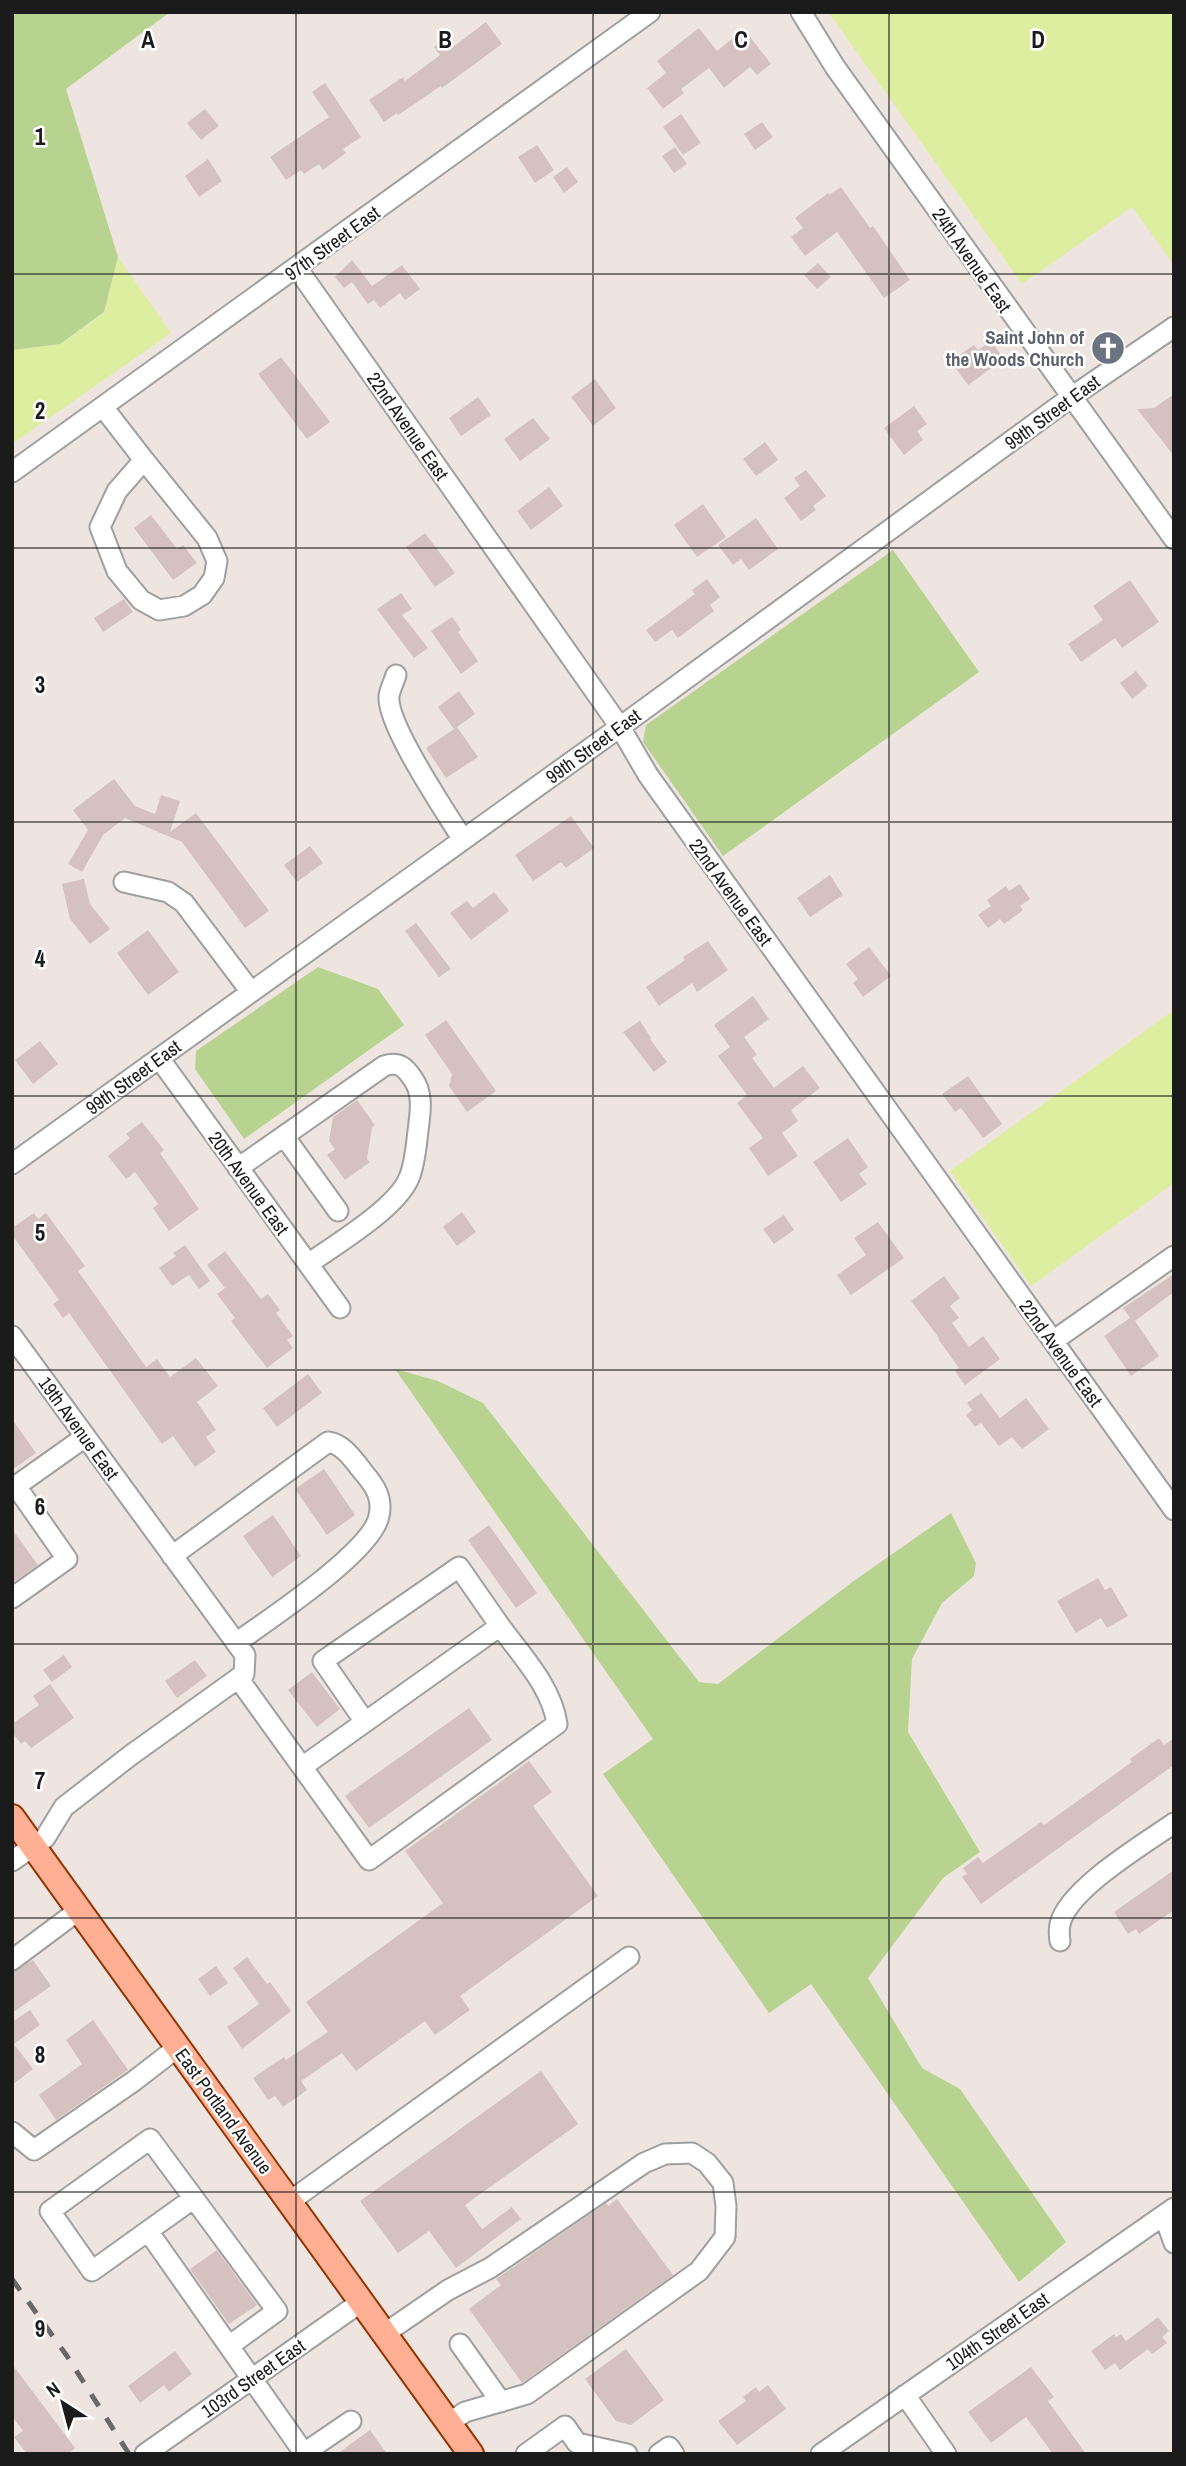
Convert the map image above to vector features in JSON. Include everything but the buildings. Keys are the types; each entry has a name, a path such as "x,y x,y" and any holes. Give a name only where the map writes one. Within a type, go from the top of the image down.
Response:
{"main road":[{"name":"East Portland Avenue","path":"12,1817 471,2454"}],"street":[{"name":"97th Street East","path":"12,472 650,12"},
{"name":"24th Avenue East","path":"801,12 835,67 1070,398 1174,539"},
{"name":"22nd Avenue East","path":"297,268 620,727 648,775 1174,1510"},
{"name":"99th Street East","path":"12,1164 620,727 1070,398 1174,327"},
{"path":"103,407 207,538 217,561 214,578 202,595 184,606 159,610 141,600 117,571 100,527 117,491 144,460"},
{"path":"396,675 389,697 393,718 421,775 463,840"},
{"path":"124,882 168,892 184,903 251,992"},
{"name":"20th Avenue East","path":"159,1058 340,1308"},
{"path":"238,1168 384,1066 393,1063 403,1066 418,1087 420,1111 413,1168 403,1189 385,1208 308,1264"},
{"path":"284,1136 338,1211"},
{"path":"1053,1341 1174,1256"},
{"name":"19th Avenue East","path":"12,1336 236,1643"},
{"path":"12,1598 67,1559 16,1486 85,1437"},
{"path":"12,1861 34,1847 50,1832 64,1807 244,1674 245,1655 236,1643 352,1556 370,1536 379,1520 379,1494 341,1446 328,1443 172,1556"},
{"path":"238,1678 369,1860 557,1724 550,1699 459,1567 323,1661 365,1722"},
{"path":"302,1767 500,1626"},
{"path":"1060,1941 1060,1923 1064,1914 1090,1883 1174,1823"},
{"path":"12,1960 79,1910"},
{"path":"289,2202 629,1957"},
{"path":"12,2132 33,2150 134,2081 178,2047"},
{"path":"194,2198 92,2271 50,2211 150,2139 194,2198 277,2311 229,2346"},
{"path":"384,2334 448,2290 491,2269 644,2163 665,2154 692,2153 708,2163 723,2183 726,2206 724,2237 699,2271 527,2395 465,2412 443,2414"},
{"path":"1169,2212 1174,2243"},
{"name":"104th Street East","path":"821,2454 1169,2212"},
{"path":"148,2231 304,2453 351,2421"},
{"name":"103rd Street East","path":"145,2454 361,2302"},
{"path":"460,2344 501,2402"},
{"path":"905,2395 946,2454"},
{"path":"527,2454 565,2426 577,2443 627,2454"},
{"path":"659,2454 669,2447 674,2454"}],"green space":[{"path":"12,12 170,12 66,89 118,257 104,312 60,344 12,350"},
{"path":"828,12 1174,12 1174,265 1132,207 1022,284"},
{"path":"118,257 171,333 12,444 12,350 60,344 104,313"},
{"path":"893,550 979,672 723,856 643,742 646,725"},
{"path":"318,967 378,989 404,1025 244,1139 195,1069 196,1051"},
{"path":"1174,1010 1174,1183 1031,1286 950,1171"},
{"path":"395,1369 438,1381 483,1403 699,1682 718,1684 855,1580 951,1513 976,1563 974,1576 942,1603 912,1659 908,1732 980,1852 943,1878 868,1978 922,2068 960,2089 1066,2242 1019,2282 811,1984 769,2013 603,1774 653,1739"}],"railway":[{"path":"12,2279 67,2356 129,2454"}],"place":[{"name":"Saint John of the Woods Church","path":"1108,348"}]}
